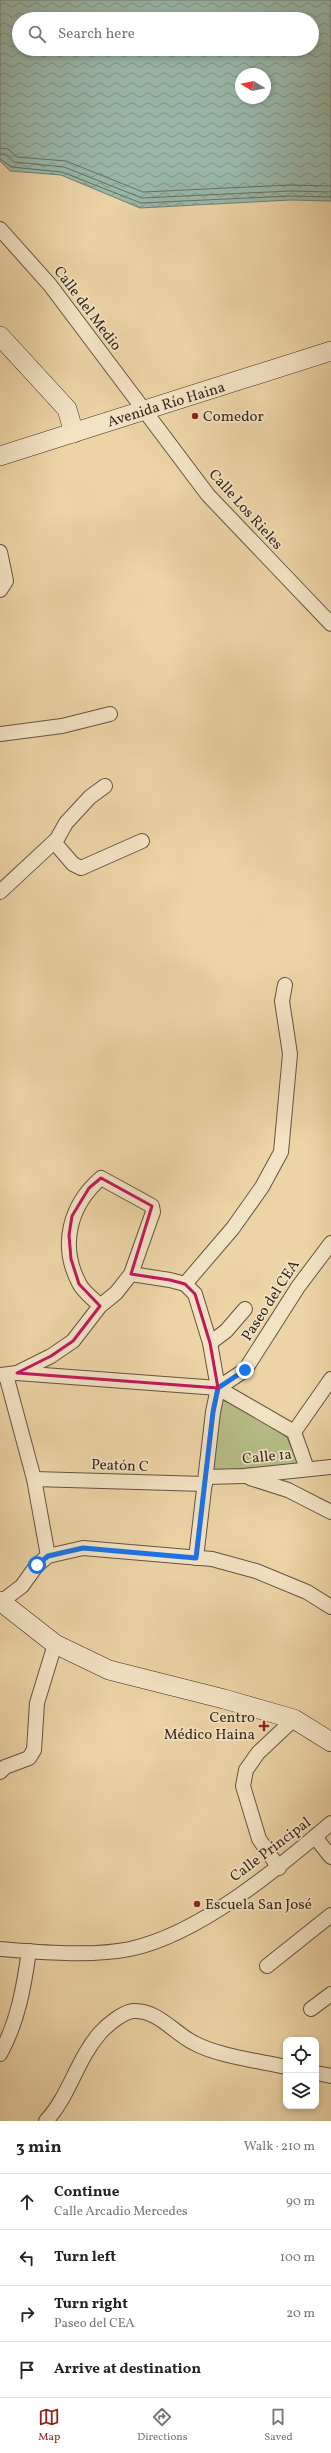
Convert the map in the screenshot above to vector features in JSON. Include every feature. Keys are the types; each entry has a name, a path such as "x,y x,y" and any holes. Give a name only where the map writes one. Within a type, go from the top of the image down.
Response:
{"street":[{"name":"Calle del Medio","path":"0,229 50,284 144,411"},
{"path":"0,336 67,409 74,433"},
{"name":"Avenida Río Haina","path":"0,456 331,351"},
{"name":"Calle Los Rieles","path":"144,411 208,495 331,624"},
{"path":"0,552 6,581 0,590"},
{"path":"0,734 62,726 110,714"},
{"path":"0,892 54,842 66,823 90,797 105,786"},
{"path":"54,842 73,864 81,868 142,841"},
{"path":"185,1284 233,1228 262,1187 281,1152 290,1054 282,1001 285,985"},
{"path":"8,1374 52,1356 73,1341 100,1306 116,1293 131,1274 153,1212 152,1206 101,1178 89,1188 72,1216 69,1235 71,1259 79,1284 100,1306"},
{"name":"Paseo del CEA","path":"218,1388 245,1370 302,1282 331,1244"},
{"path":"131,1274 170,1280 185,1284 195,1294 210,1343 218,1388 213,1412 196,1558"},
{"path":"210,1343 226,1331 245,1309"},
{"path":"8,1374 218,1388 294,1432 307,1469"},
{"path":"8,1374 34,1479 48,1556"},
{"path":"294,1432 331,1380"},
{"name":"Calle 1a","path":"205,1481 331,1467"},
{"path":"244,1476 288,1490 331,1512"},
{"name":"Peatón C","path":"34,1479 205,1481"},
{"path":"331,1607 307,1592 256,1571 212,1559 83,1548 48,1556 37,1565 22,1586 0,1601 55,1644 109,1670 224,1699 294,1719 331,1742"},
{"path":"0,1772 5,1767 29,1758 34,1750 37,1703 55,1644"},
{"path":"279,1868 258,1840 243,1786 246,1770 258,1753 294,1719"},
{"name":"Calle Principal","path":"0,1949 77,1953 130,1949 171,1934 208,1916 279,1868 331,1823"},
{"path":"315,1837 331,1857"},
{"path":"267,1966 331,1915"},
{"path":"0,2054 8,2040 24,1990 29,1951"},
{"path":"311,2009 331,1994"},
{"path":"46,2121 57,2110 100,2033 124,2014 134,2011 148,2014 162,2021 195,2044 248,2059 283,2066"},
{"path":"319,2074 331,2076"}],"highlighted area":[{"path":"101,1178 152,1206 131,1274 170,1280 185,1284 195,1294 210,1343 218,1388 17,1373 51,1356 73,1341 100,1306 79,1284 71,1259 69,1235 72,1216 89,1188"}],"green space":[{"path":"220,1399 243,1409 287,1437 298,1464 213,1471"}],"water":[{"path":"0,0 331,0 331,201 290,200 140,208 61,175 10,171 0,161"}],"place":[{"name":"Comedor","path":"195,416"},
{"name":"Centro Médico Haina","path":"264,1726"},
{"name":"Escuela San José","path":"197,1904"}],"route":[{"path":"37,1565 48,1556 83,1548 196,1558 213,1412 218,1388 245,1370"}]}
